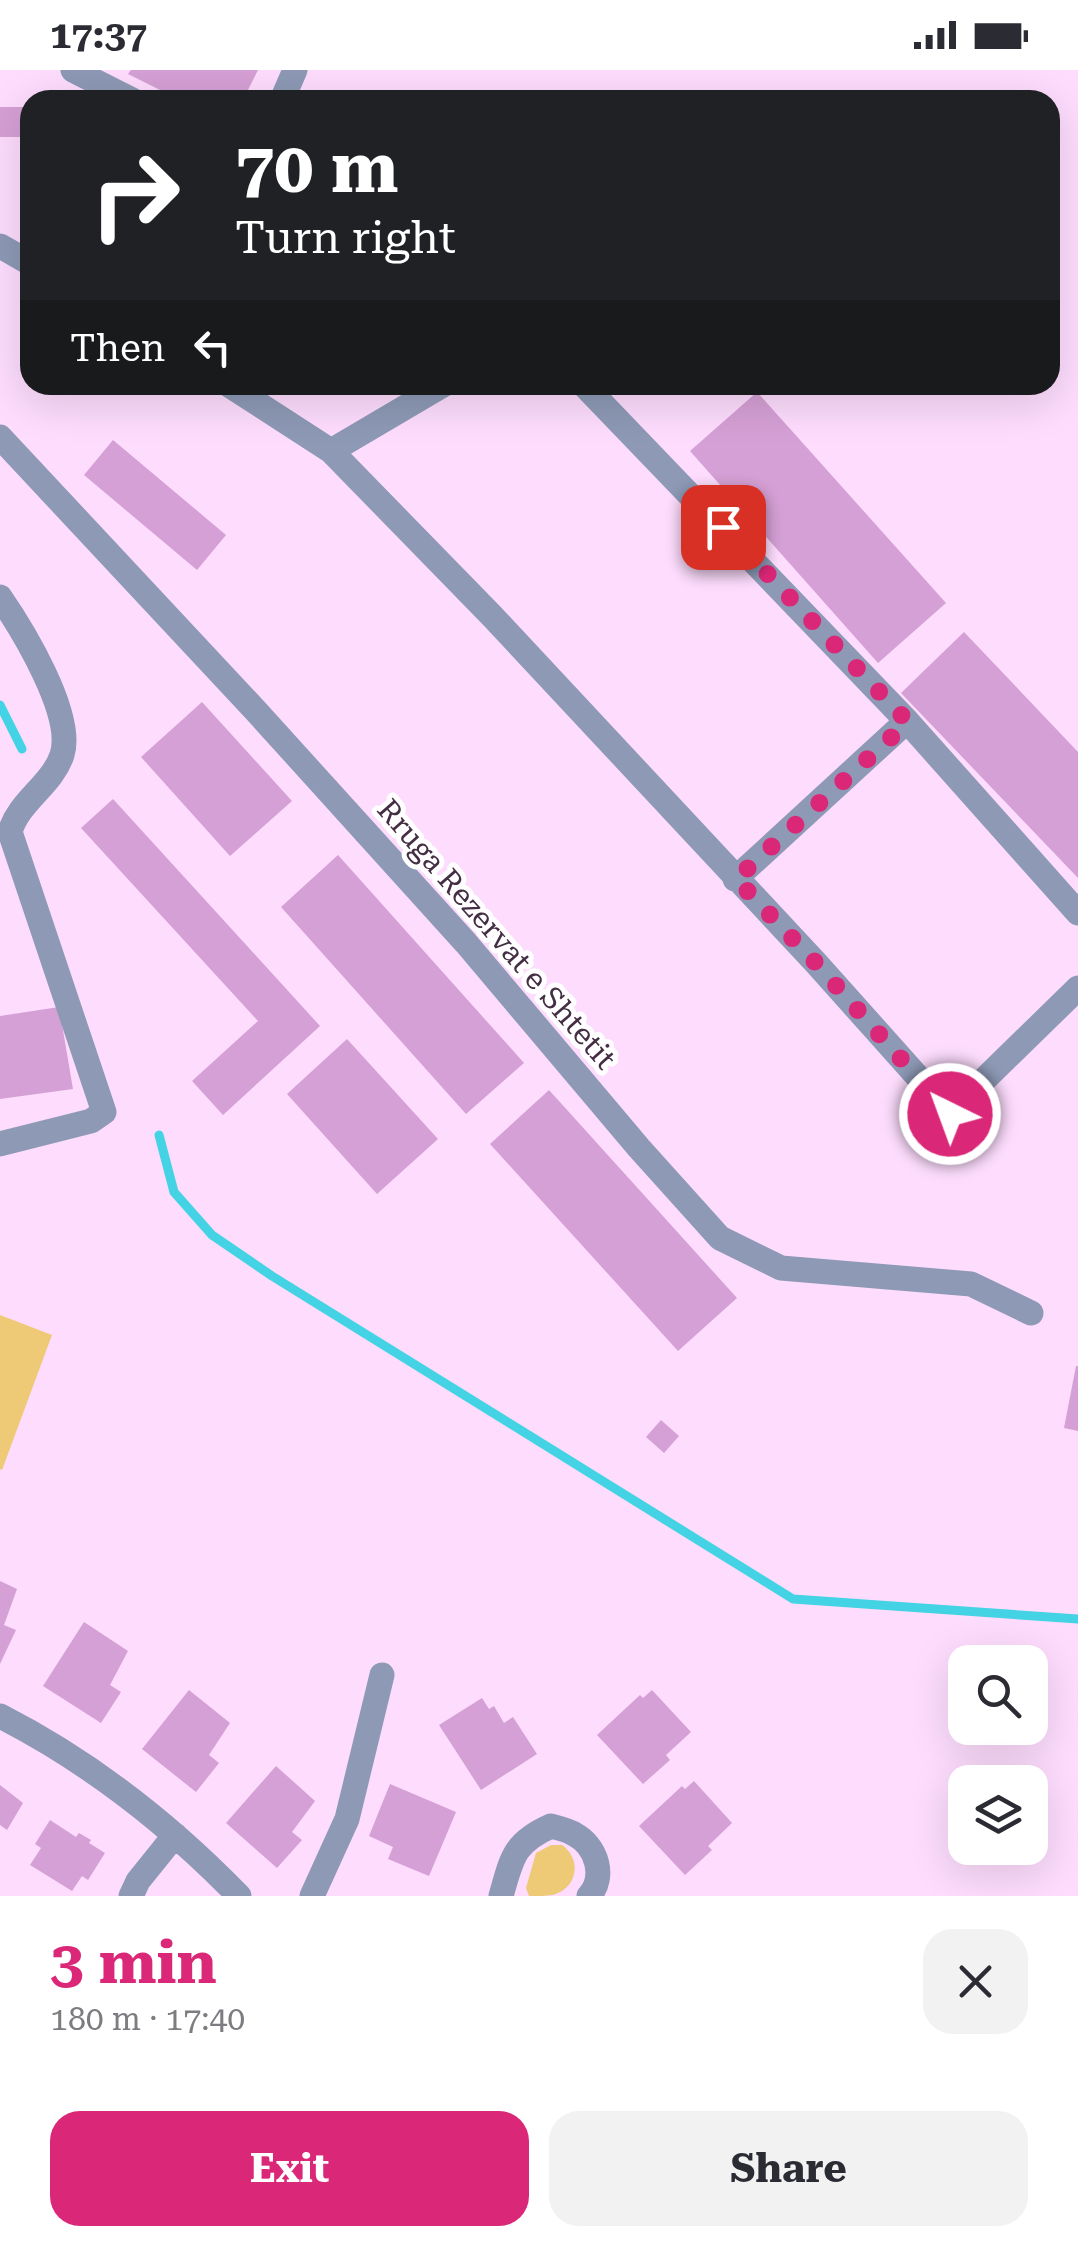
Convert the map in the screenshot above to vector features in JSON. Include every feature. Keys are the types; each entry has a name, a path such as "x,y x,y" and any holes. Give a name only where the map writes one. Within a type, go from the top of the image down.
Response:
{"street":[{"path":"73,70 112,90"},
{"path":"245,395 332,451 816,963 950,1114 1078,988"},
{"path":"332,451 426,395"},
{"path":"594,395 908,722 1078,912"},
{"name":"Rruga Rezervat e Shtetit","path":"0,437 466,943 720,1238 781,1268 971,1284 1031,1313"},
{"path":"0,596 42,666 60,718 63,753 5,834 104,1112 91,1121 0,1144"},
{"path":"736,879 908,722"},
{"path":"312,1896 347,1819 382,1675"},
{"path":"0,1716 128,1796 175,1834 239,1896"},
{"path":"501,1896 511,1860 528,1836 551,1826 576,1834 590,1849 599,1868 597,1887 589,1896"},
{"path":"131,1896 175,1834"}],"shaded area":[{"path":"0,1315 52,1335 2,1470 0,1469"},
{"path":"551,1845 562,1845 573,1858 572,1880 553,1895 529,1896 526,1888 536,1853"}],"building":[{"path":"131,70 258,70 248,90 160,90 128,74"},
{"path":"0,107 20,107 20,137 0,137"},
{"path":"754,395 760,395 946,603 878,663 690,451"},
{"path":"113,440 226,535 197,570 84,475"},
{"path":"964,632 1078,752 1078,878 901,693"},
{"path":"202,702 292,801 230,856 141,757"},
{"path":"113,799 320,1026 223,1115 192,1081 258,1021 81,828"},
{"path":"338,855 524,1063 466,1114 281,907"},
{"path":"59,1007 73,1089 0,1099 0,1016"},
{"path":"347,1039 438,1139 377,1194 287,1094"},
{"path":"549,1090 737,1298 678,1351 490,1144"},
{"path":"1078,1366 1078,1431 1064,1428"},
{"path":"661,1420 679,1436 664,1453 646,1437"},
{"path":"0,1581 17,1589 4,1625 16,1630 0,1664"},
{"path":"84,1622 128,1651 110,1685 121,1692 101,1723 43,1686"},
{"path":"189,1690 230,1723 209,1755 219,1763 196,1792 142,1749"},
{"path":"652,1690 691,1732 666,1755 670,1760 643,1784 597,1735 640,1695 643,1698"},
{"path":"482,1698 489,1709 494,1706 504,1723 513,1717 537,1754 481,1790 439,1725"},
{"path":"276,1766 315,1801 292,1832 302,1840 277,1868 226,1823"},
{"path":"694,1781 732,1823 708,1846 712,1850 685,1875 639,1826 682,1786 685,1789"},
{"path":"390,1784 456,1812 429,1876 388,1859 393,1847 369,1836"},
{"path":"0,1785 23,1803 7,1830 0,1825"},
{"path":"50,1820 76,1837 79,1833 91,1840 89,1843 105,1853 88,1880 82,1876 72,1891 30,1865 41,1848 35,1844"}],"waterway":[{"path":"0,705 22,749"},
{"path":"159,1135 174,1192 212,1235 793,1599 1078,1619"}],"route":[{"path":"723,527 908,722 736,879 950,1114"}]}
